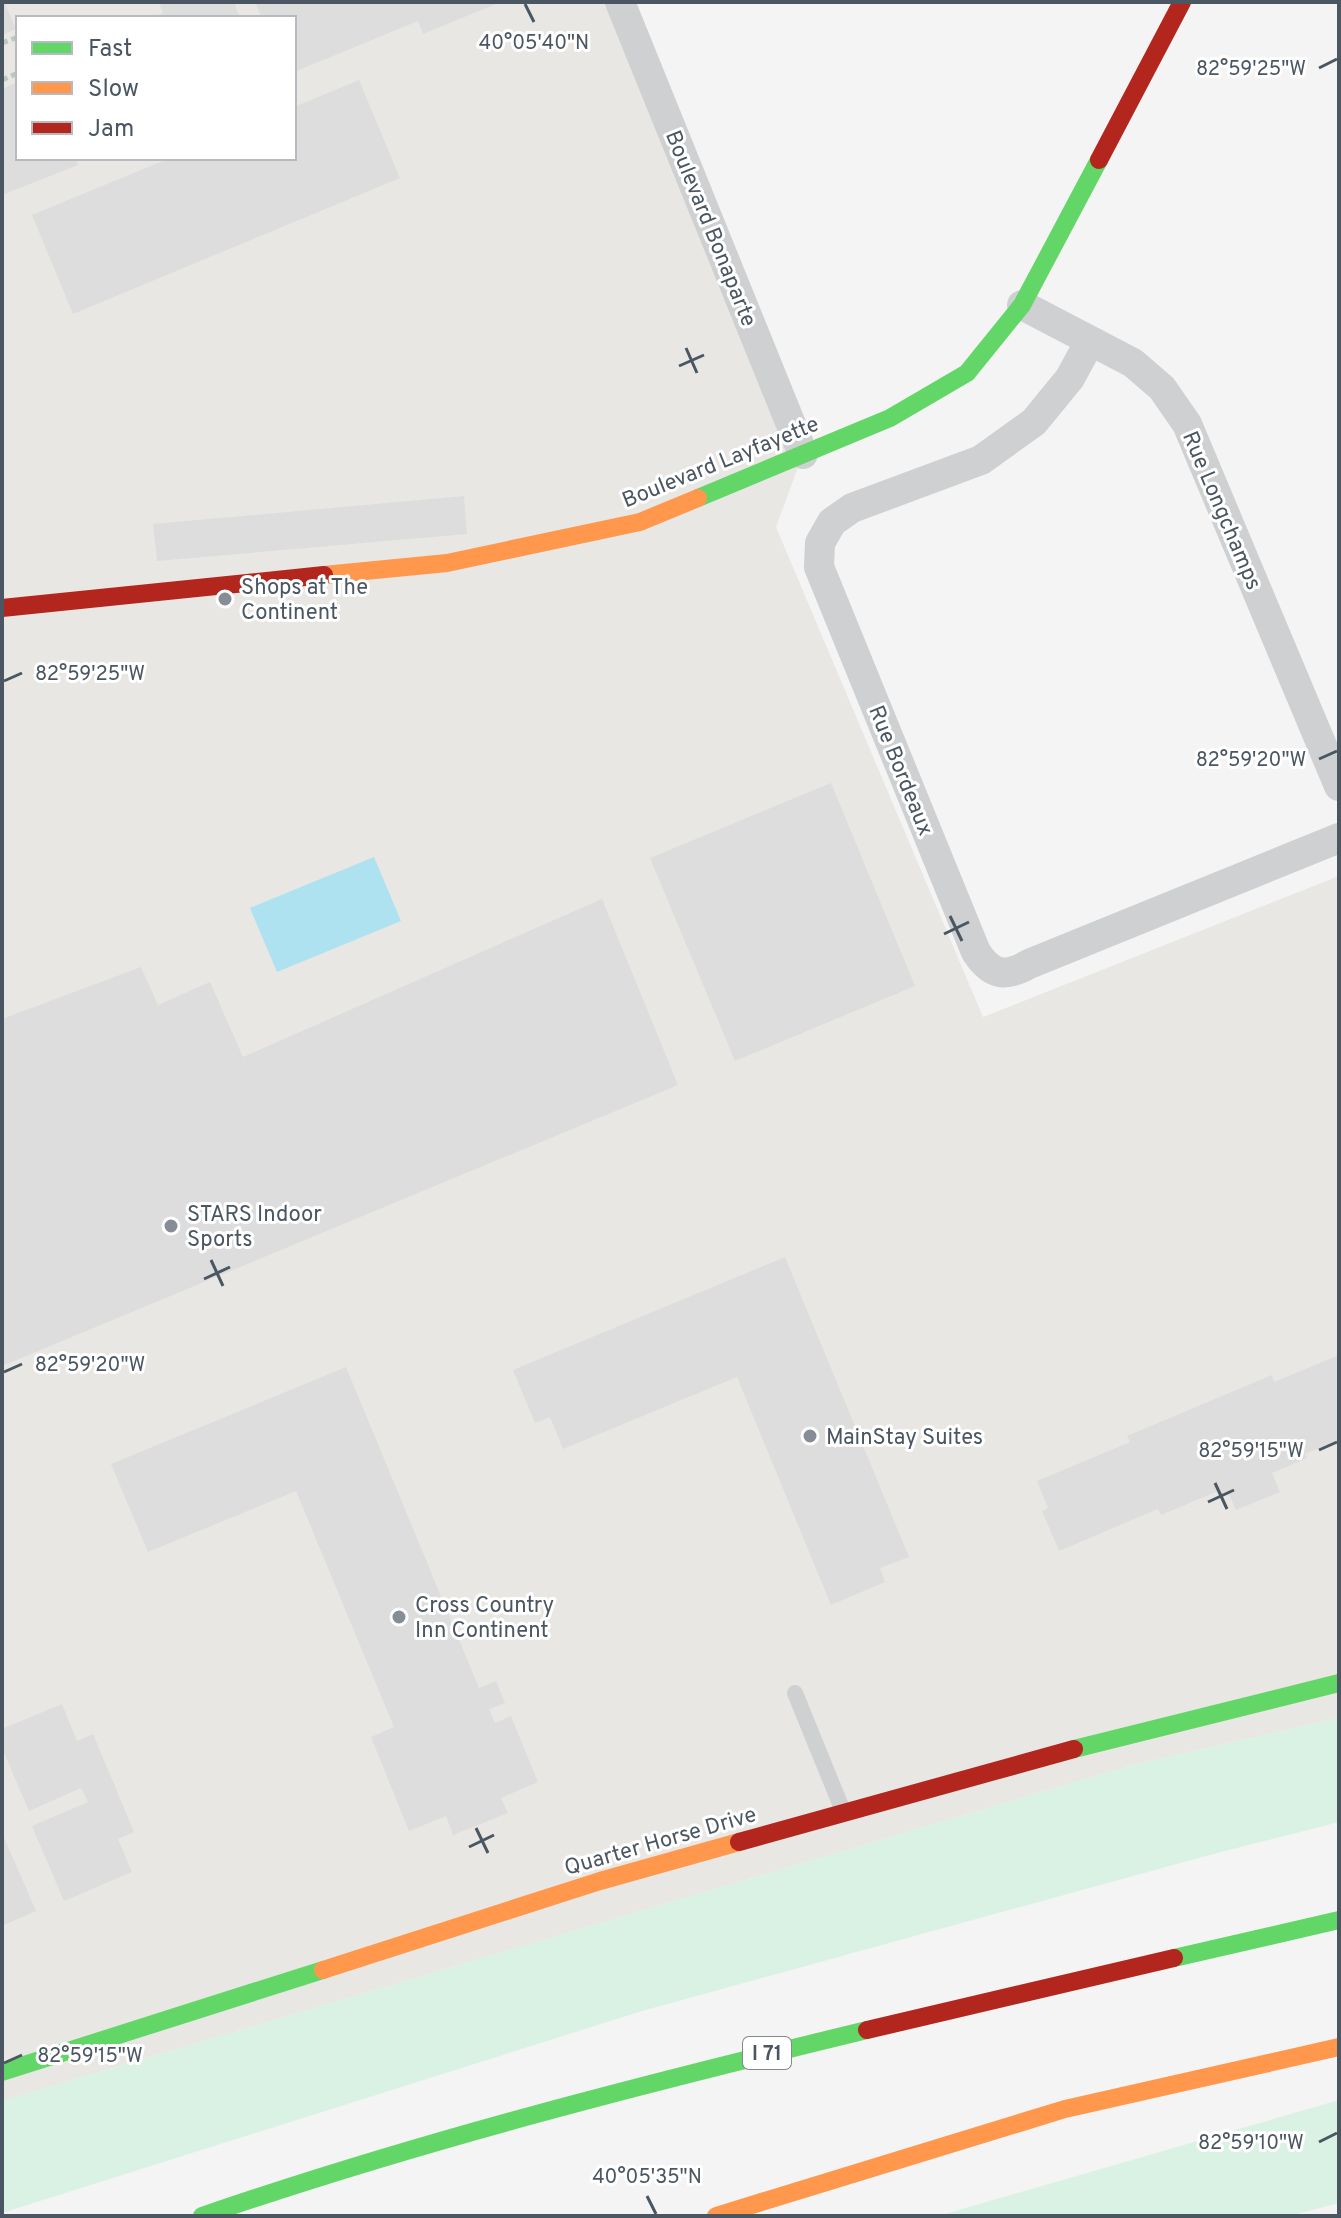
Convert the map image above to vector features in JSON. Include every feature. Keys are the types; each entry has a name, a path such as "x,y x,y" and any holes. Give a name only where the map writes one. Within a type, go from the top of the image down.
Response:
{"main road":[{"name":"Boulevard Layfayette","path":"2,608 447,563 640,522 890,418 967,373 1022,305 1182,2"},
{"name":"Quarter Horse Drive","path":"2,2072 600,1881 1076,1748 1339,1683"},
{"name":"I 71","path":"202,2216 563,2106 757,2056 1339,1920"},
{"path":"716,2216 1065,2109 1339,2047"}],"street":[{"name":"Boulevard Bonaparte","path":"620,2 803,454"},
{"name":"Rue Longchamps","path":"1022,305 1133,363 1162,388 1187,424 1339,786"},
{"name":"Rue Bordeaux","path":"1090,341 1070,378 1034,422 981,460 852,508 832,522 820,543 819,567 976,952 985,966 999,973 1015,972 1339,838"}],"lane":[{"path":"795,1693 843,1812"}],"shaded area":[{"path":"2,2 620,2 803,454 776,527 983,1017 1339,876 1339,1718 1133,1765 2,2101"}],"green space":[{"path":"1339,1718 1339,1822 642,2011 2,2213 2,2101 1133,1765"},
{"path":"1339,2100 1339,2203 1290,2216 938,2216"}],"water":[{"path":"374,857 401,921 277,972 250,908"}],"building":[{"path":"2,2 16,29 2,35"},
{"path":"159,2 234,2 239,16 156,16 163,13"},
{"path":"255,2 501,2 423,34 418,21 296,71 296,16 261,16"},
{"path":"359,80 400,178 73,314 32,215 165,160 296,160 296,106"},
{"path":"16,83 16,160 76,160 78,165 2,195 2,89"},
{"path":"464,496 467,534 157,561 153,524"},
{"path":"831,783 915,986 735,1061 650,858"},
{"name":"STARS Indoor Sports","path":"602,899 678,1085 2,1366 2,1019 141,967 158,1005 210,982 243,1057"},
{"name":"MainStay Suites","path":"785,1257 909,1557 880,1568 885,1582 831,1605 737,1377 563,1449 550,1417 535,1423 513,1370"},
{"path":"1339,1355 1339,1440 1305,1454 1307,1458 1272,1473 1280,1492 1236,1510 1229,1494 1221,1497 1218,1491 1161,1515 1158,1509 1059,1551 1042,1511 1048,1508 1037,1481 1130,1442 1127,1436 1272,1375 1274,1382"},
{"name":"Cross Country Inn Continent","path":"346,1367 479,1688 496,1681 505,1703 489,1709 495,1723 511,1716 538,1782 501,1798 508,1813 453,1835 446,1816 409,1831 371,1737 394,1727 296,1491 148,1552 111,1464"},
{"path":"62,1704 77,1741 93,1734 134,1832 118,1839 132,1872 64,1901 32,1826 88,1802 81,1788 29,1811 2,1748 2,1729"},
{"path":"2,1833 36,1911 2,1926"}],"traffic: fast":[{"path":"698,498 890,418 967,373 1022,305 1099,160"},
{"path":"1074,1749 1339,1683"},
{"path":"1174,1958 1339,1920"},
{"path":"2,2072 323,1970"},
{"path":"202,2216 449,2138 867,2030"}],"traffic: slow":[{"path":"324,575 447,563 640,522 698,498"},
{"path":"323,1970 600,1881 739,1842"},
{"path":"716,2216 1065,2109 1339,2047"}],"traffic: jam":[{"path":"1099,160 1182,2"},
{"path":"2,608 324,575"},
{"path":"739,1842 1074,1749"},
{"path":"867,2030 1174,1958"}],"place":[{"name":"Shops at The Continent","path":"225,599"},
{"name":"STARS Indoor Sports","path":"171,1226"},
{"name":"MainStay Suites","path":"810,1436"},
{"name":"Cross Country Inn Continent","path":"399,1617"}]}
